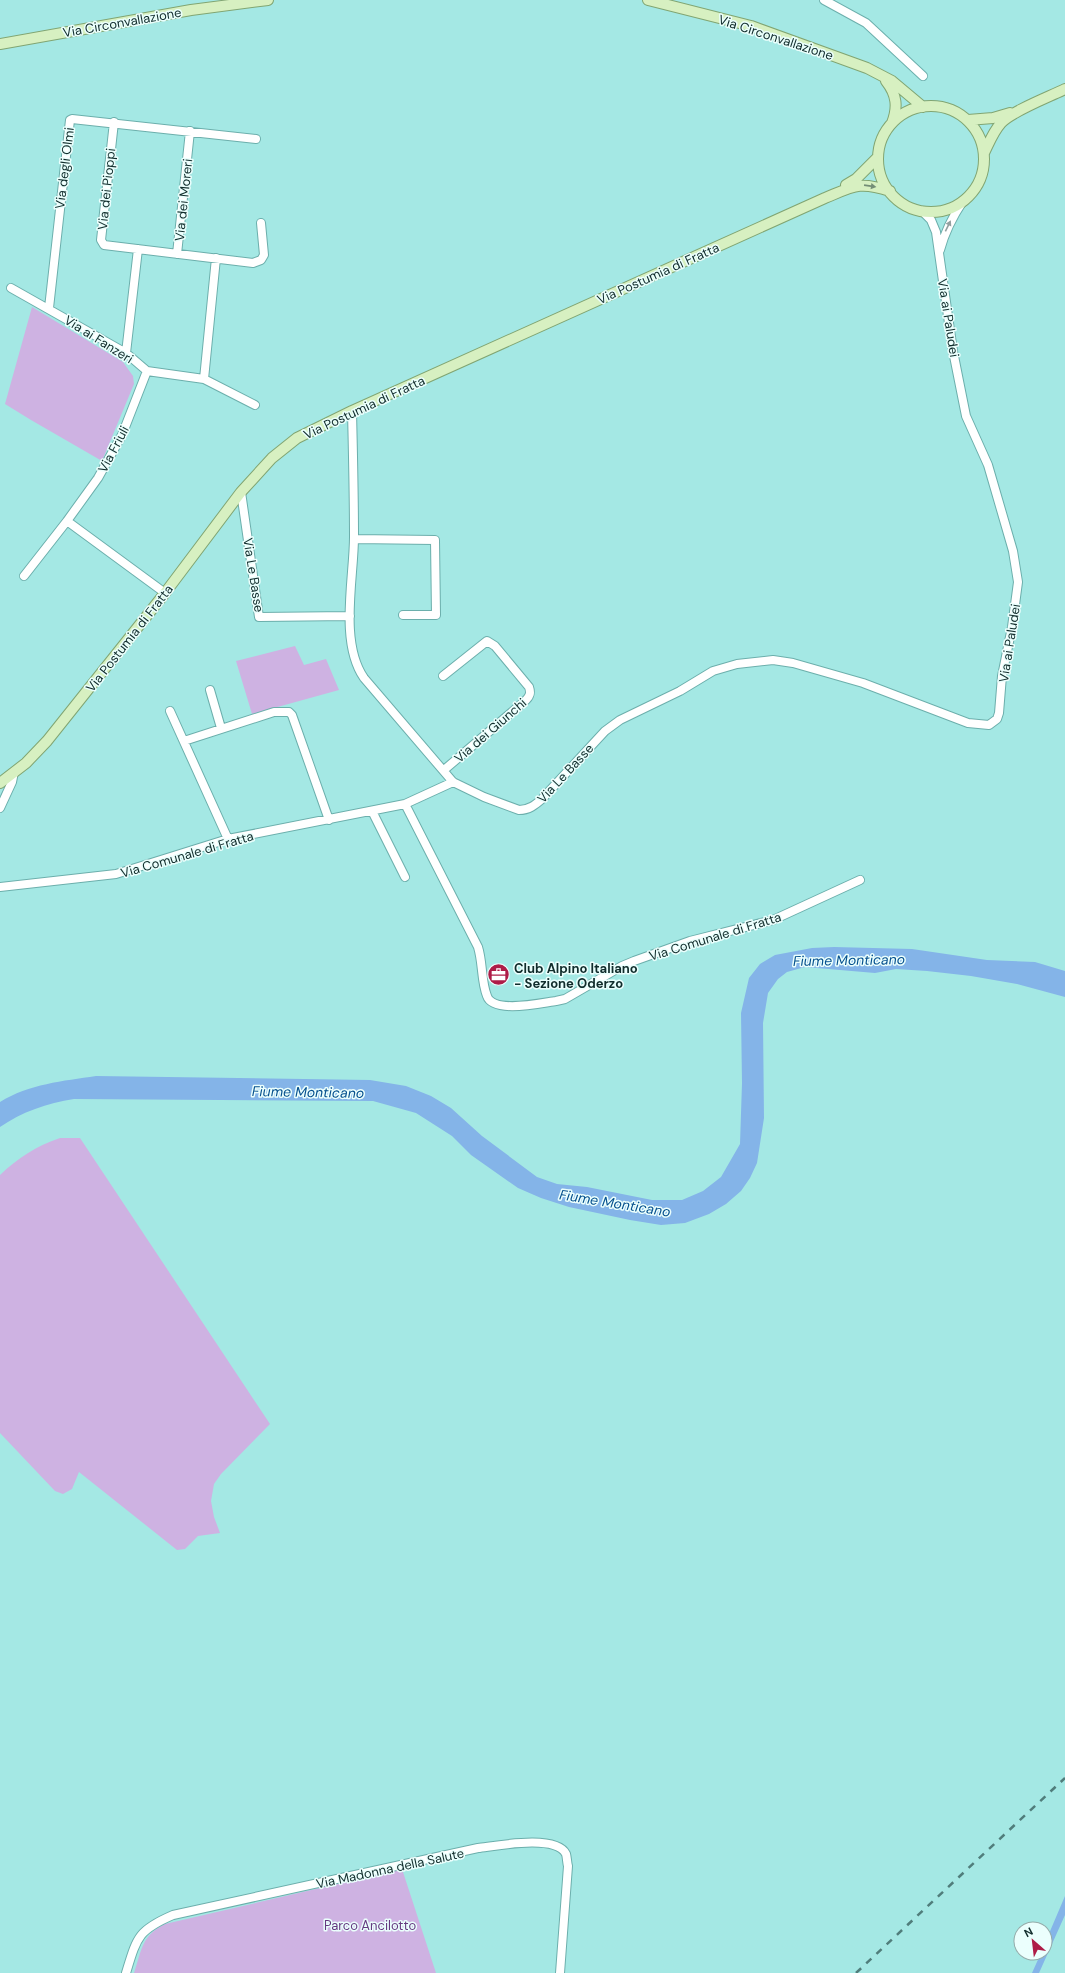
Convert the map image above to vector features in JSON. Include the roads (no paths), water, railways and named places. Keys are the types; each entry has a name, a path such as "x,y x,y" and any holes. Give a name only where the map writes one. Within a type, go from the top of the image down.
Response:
{"main road":[{"name":"Via Circonvallazione","path":"0,44 191,10 268,0"},
{"name":"Via Circonvallazione","path":"648,0 751,26 879,74 892,81 923,107"},
{"name":"Via Circonvallazione","path":"879,74 894,92 896,112 891,124"},
{"path":"968,120 993,118 1025,108 1065,90"},
{"path":"923,107 944,108 954,111 968,120 976,130 984,153 983,171 976,188 963,201 951,208 937,211 922,211 899,201 890,192 883,181 879,169 878,156 880,145 891,124 900,116 911,110 923,107"},
{"path":"984,153 993,134 1002,122 1025,108"},
{"name":"Via Postumia di Fratta","path":"825,198 856,179 878,156"},
{"name":"Via Postumia di Fratta","path":"0,783 47,741 165,593 242,492 272,458 297,438 352,411 825,198 854,186 871,185 890,192"}],"street":[{"path":"824,0 866,23 922,76"},
{"name":"Via degli Olmi","path":"49,308 70,120 72,118 256,139"},
{"name":"Via dei Pioppi","path":"114,122 101,240 104,245 177,254"},
{"name":"Via dei Moreri","path":"190,131 177,254 253,263 261,260 264,255 261,223"},
{"path":"939,254 943,236 963,201"},
{"name":"Via ai Paludei","path":"649,707 718,669 755,661 773,660 793,663 863,683 968,723 989,725 997,719 1018,582 1013,551 988,465 966,416 953,350 936,232 931,220 922,211"},
{"path":"126,353 138,249"},
{"path":"204,379 216,258"},
{"name":"Via ai Fanzeri","path":"11,288 49,308 126,353 147,371 204,379 255,405"},
{"name":"Via Friuli","path":"24,576 98,478 122,435 147,371"},
{"name":"Via Le Basse","path":"352,411 354,539 350,616 355,662 359,671 453,782 484,797 519,810 524,810 534,806 542,799 605,731 620,720 649,707"},
{"name":"Via Le Basse","path":"242,492 259,618 350,616"},
{"path":"67,521 165,593"},
{"path":"354,539 435,540 436,615 403,615"},
{"name":"Via dei Giunchi","path":"443,676 487,641 495,646 531,691 526,700 444,770"},
{"path":"210,690 221,728"},
{"path":"170,711 228,839"},
{"path":"184,741 274,712 289,712 292,715 329,820"},
{"path":"0,808 12,782 14,772"},
{"path":"405,804 453,782"},
{"name":"Via Comunale di Fratta","path":"0,887 116,874 228,839 405,804 478,948 482,960 487,995 490,1001 502,1006 565,999 634,961 690,941 773,920 860,880"},
{"path":"372,811 405,877"},
{"name":"Via Madonna della Salute","path":"126,1973 136,1941 151,1924 173,1915 478,1848 516,1844 550,1843 560,1848 566,1854 568,1866 560,1973"}],"water":[{"name":"Fiume Monticano","path":"834,947 912,949 987,960 1035,962 1065,971 1065,997 1017,984 971,976 927,971 896,969 875,973 805,967 787,972 778,979 768,993 763,1023 764,1118 757,1163 750,1178 741,1191 726,1204 709,1214 685,1223 661,1225 630,1220 569,1207 541,1198 518,1188 471,1155 452,1136 416,1113 373,1101 74,1099 35,1109 0,1127 0,1102 11,1096 46,1084 96,1076 370,1080 406,1086 431,1096 451,1108 482,1136 537,1177 557,1184 587,1187 652,1200 682,1200 703,1191 721,1177 740,1144 742,1083 741,1013 749,978 760,964 775,955 812,948"},
{"path":"1065,1896 1065,1915 1053,1942 1053,1924"},
{"path":"1037,1961 1044,1961 1039,1973 1032,1973"}],"railway":[{"path":"856,1973 1065,1778"}],"place":[{"name":"Club Alpino Italiano - Sezione Oderzo","path":"499,975"}],"park label":[{"name":"Parco Ancilotto","path":"370,1925"}]}
